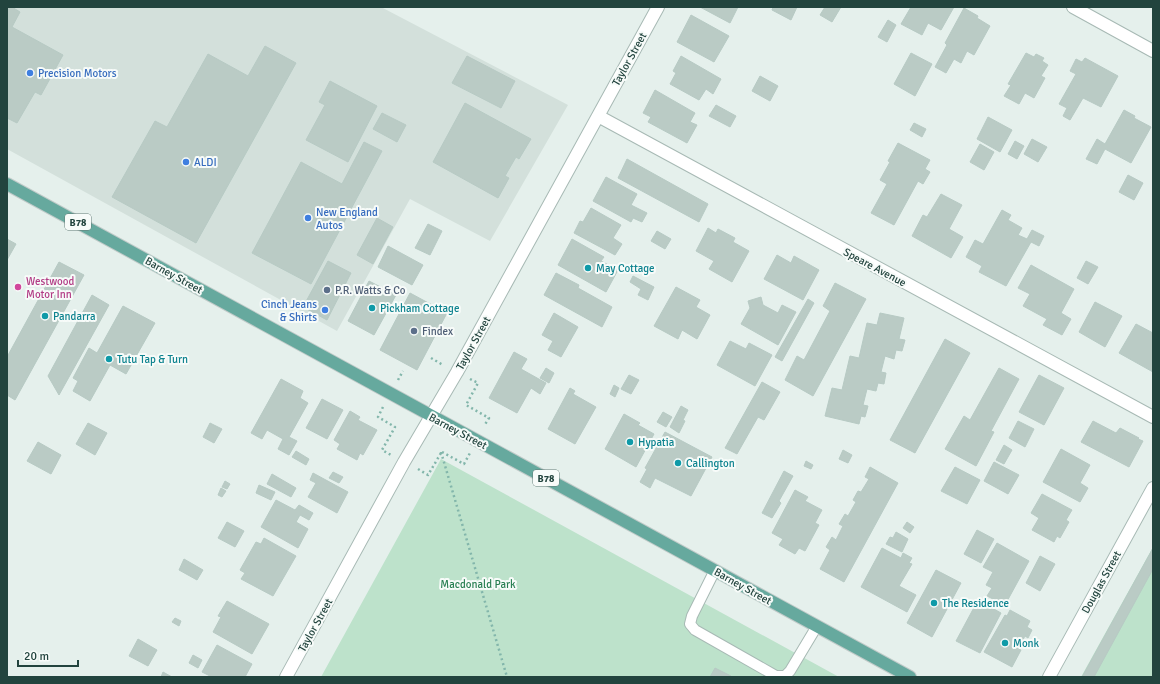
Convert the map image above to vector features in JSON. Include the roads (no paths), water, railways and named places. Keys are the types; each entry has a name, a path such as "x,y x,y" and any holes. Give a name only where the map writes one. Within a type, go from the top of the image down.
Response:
{"main road":[{"name":"Barney Street","path":"7,184 910,677"}],"street":[{"name":"Taylor Street","path":"286,677 404,462 457,372 658,7"},
{"path":"1073,7 1153,51"},
{"name":"Speare Avenue","path":"598,116 1153,417"},
{"name":"Douglas Street","path":"1049,677 1153,488"}],"lane":[{"path":"715,570 692,616 690,624 694,630 776,676 785,676 790,671 817,626"}],"place":[{"name":"Precision Motors","path":"30,73"},
{"name":"ALDI","path":"186,162"},
{"name":"New England Autos","path":"308,218"},
{"name":"May Cottage","path":"588,268"},
{"name":"Westwood Motor Inn","path":"18,287"},
{"name":"P.R. Watts & Co","path":"327,290"},
{"name":"Pickham Cottage","path":"372,308"},
{"name":"Cinch Jeans & Shirts","path":"325,310"},
{"name":"Pandarra","path":"45,316"},
{"name":"Findex","path":"414,331"},
{"name":"Tutu Tap & Turn","path":"109,359"},
{"name":"Hypatia","path":"630,442"},
{"name":"Callington","path":"678,463"},
{"name":"The Residence","path":"934,603"},
{"name":"Monk","path":"1005,643"}],"park label":[{"name":"Macdonald Park","path":"478,584"}]}
